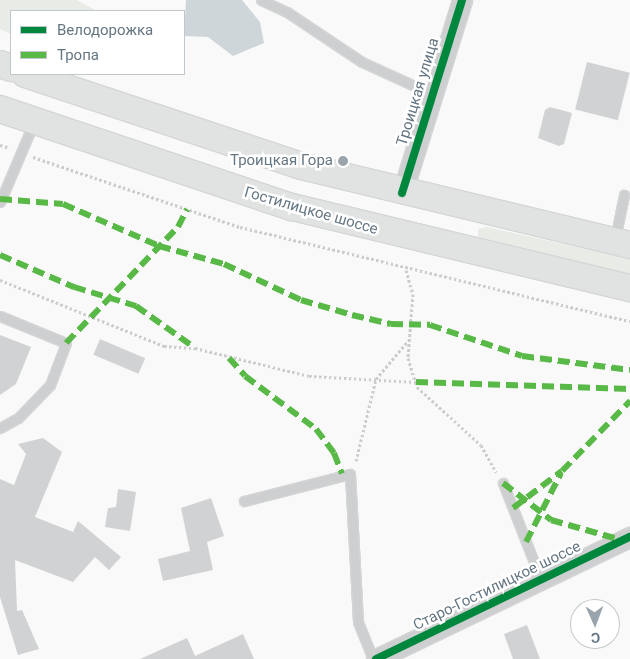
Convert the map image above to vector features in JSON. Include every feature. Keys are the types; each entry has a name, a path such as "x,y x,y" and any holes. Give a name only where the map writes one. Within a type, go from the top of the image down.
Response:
{"main road":[{"path":"28,75 227,143 402,193 622,243"},
{"name":"Гостилицкое шоссе","path":"0,109 34,122 292,207 420,241 630,288"},
{"path":"420,241 431,200"}],"street":[{"name":"Троицкая улица","path":"402,193 430,93 462,0"},
{"name":"Старо-Гостилицкое шоссе","path":"375,659 630,537"}],"lane":[{"path":"261,0 287,12 362,62 430,93"},
{"path":"0,202 34,122"},
{"path":"622,243 624,195"},
{"path":"0,316 66,343 50,384 18,418 0,428"},
{"path":"244,501 350,474 358,622 375,659"},
{"path":"503,483 541,580"}],"path":[{"path":"0,144 240,227 406,270 630,321"},
{"path":"406,270 413,294 408,340 416,382 481,445 503,483"},
{"path":"0,280 164,346 195,348 309,376 416,382"},
{"path":"350,474 376,379 408,340"}],"shaded area":[{"path":"0,0 77,0 95,10 10,10 10,34 0,29"},
{"path":"186,0 242,0 260,22 264,43 233,56 208,37 185,36"},
{"path":"487,227 630,259 630,274 478,239 478,229"}],"building":[{"path":"587,62 630,73 618,120 575,110"},
{"path":"550,107 572,113 564,144 559,146 538,138 545,110"},
{"path":"0,335 31,347 16,384 0,395"},
{"path":"100,339 145,358 138,374 93,355"},
{"path":"43,438 62,452 35,517 73,532 78,521 121,557 109,570 95,557 73,582 15,560 17,611 22,610 39,649 18,655 0,597 0,479 14,485 26,454 18,444"},
{"path":"118,489 136,492 130,531 105,527 108,508 116,507"},
{"path":"211,498 224,536 207,542 213,570 163,581 158,559 190,551 181,508"},
{"path":"527,625 540,659 513,659 504,634"},
{"path":"243,634 254,659 140,659 187,638 195,656"}],"marked path":[{"path":"0,199 63,204 159,246 224,264 301,300 352,315 391,324 430,325 522,356 630,370"},
{"path":"66,343 178,227 187,209"},
{"path":"0,255 74,287 136,306 195,348"},
{"path":"229,358 245,376 316,429 334,453 342,474"},
{"path":"416,382 630,389"},
{"path":"513,508 562,471 630,401"},
{"path":"526,542 561,473"},
{"path":"503,483 551,520 621,540"}],"cycle path":[{"path":"402,193 462,0"},
{"path":"376,659 630,537"}],"place":[{"name":"Троицкая Гора","path":"343,161"}]}
